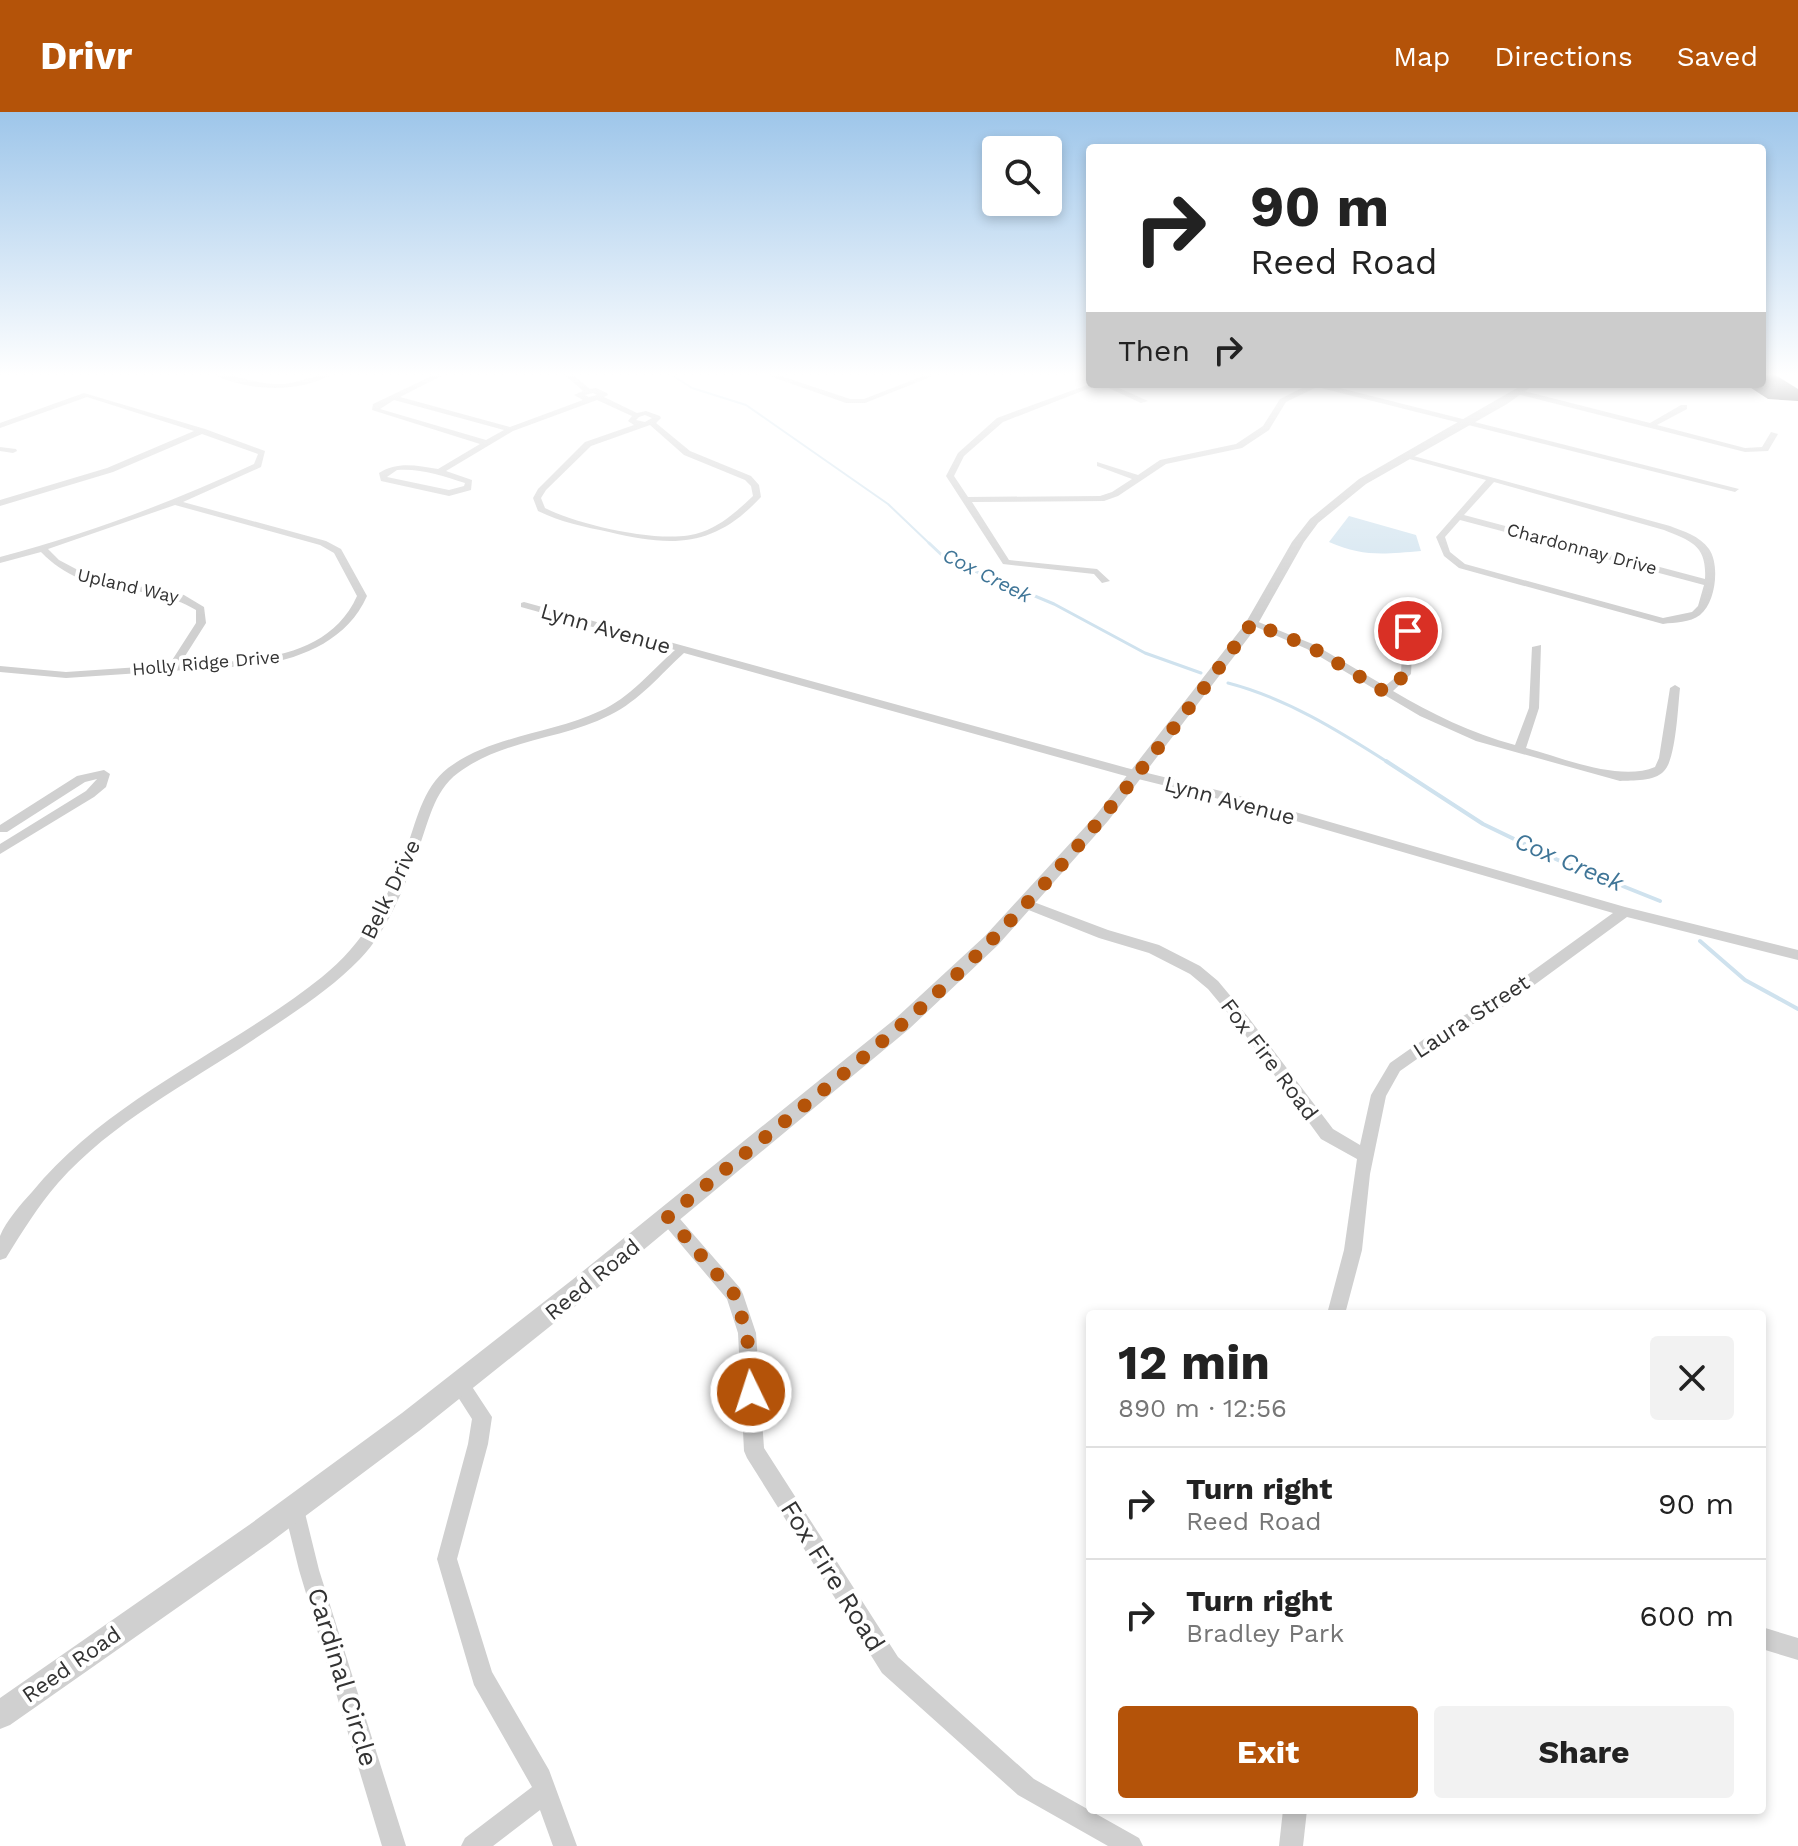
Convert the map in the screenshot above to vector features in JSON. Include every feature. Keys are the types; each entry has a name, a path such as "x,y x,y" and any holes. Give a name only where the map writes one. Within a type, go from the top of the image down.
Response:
{"street":[{"path":"0,503 95,476 145,455"},
{"path":"0,560 43,549 178,503 258,465 262,455"},
{"path":"439,472 469,482 468,488 449,493 384,479 382,475 393,467 439,472 467,455"},
{"path":"577,455 542,489 537,498 541,509 553,516 584,524 675,541 709,535 757,497 758,491 748,478 692,455"},
{"path":"964,455 953,466 950,476 1006,562 1097,572 1105,581"},
{"path":"964,500 1101,499 1115,494 1172,459 1193,455"},
{"path":"1598,455 1735,489"},
{"path":"1409,456 1667,528 1687,537 1706,551 1710,561 1704,602 1699,612 1687,618 1663,621 1462,566 1448,556 1441,546 1440,537 1491,480"},
{"name":"Reed Road","path":"0,1715 294,1509 572,1296 880,1044 953,979 1026,904 1138,775 1264,606 1294,546 1311,524 1340,497 1409,456"},
{"path":"1100,464 1138,478"},
{"name":"Holly Ridge Drive","path":"0,669 26,674 249,663 289,656 317,643 357,611 362,596 338,551 323,543 178,503"},
{"name":"Chardonnay Drive","path":"1457,516 1707,583"},
{"name":"Upland Way","path":"43,549 54,564 71,574 181,597 196,603 201,609 201,623 173,667"},
{"name":"Lynn Avenue","path":"524,605 1138,775 1225,796 1625,912 1798,955"},
{"path":"1385,692 1406,674 1409,609"},
{"path":"1252,623 1311,647 1456,730 1519,751 1620,777 1653,773 1660,769 1665,758 1675,688"},
{"path":"1519,751 1534,708 1537,647"},
{"name":"Belk Drive","path":"0,1252 35,1197 83,1145 119,1118 293,1006 361,949 392,895 434,790 443,777 459,765 494,750 603,714 623,703 681,650"},
{"path":"0,850 90,794 102,784 104,774 81,779 3,829"},
{"name":"Fox Fire Road","path":"1026,904 1104,934 1154,949 1195,970 1213,985 1243,1021 1327,1134 1366,1156"},
{"name":"Laura Street","path":"1366,1156 1379,1095 1395,1067 1432,1041 1506,998 1625,912"},
{"path":"1337,1310 1353,1250 1366,1156"},
{"name":"Fox Fire Road","path":"668,1217 734,1294 747,1333 754,1451 890,1665 1026,1787 1131,1846"},
{"path":"458,1383 482,1417 478,1444 447,1559 482,1677 546,1791 565,1846"},
{"name":"Cardinal Circle","path":"294,1509 309,1570 394,1846"},
{"path":"1766,1639 1798,1649"},
{"path":"473,1846 546,1791"},
{"path":"1291,1846 1295,1814"}],"water":[{"path":"1349,516 1416,535 1421,551 1363,552 1329,542"}],"waterway":[{"name":"Cox Creek","path":"818,455 888,504 931,545"},
{"name":"Cox Creek","path":"929,543 946,559 1054,604 1145,653 1201,673"},
{"name":"Cox Creek","path":"1228,683 1291,706 1389,763"},
{"name":"Cox Creek","path":"1386,761 1483,824 1560,861 1660,901"},
{"name":"Cox Creek","path":"1700,941 1745,980 1798,1009"}],"route":[{"path":"751,1392 747,1333 734,1294 668,1217 869,1053 953,979 1026,904 1138,775 1252,623 1311,647 1385,692 1406,674 1408,631"}]}
